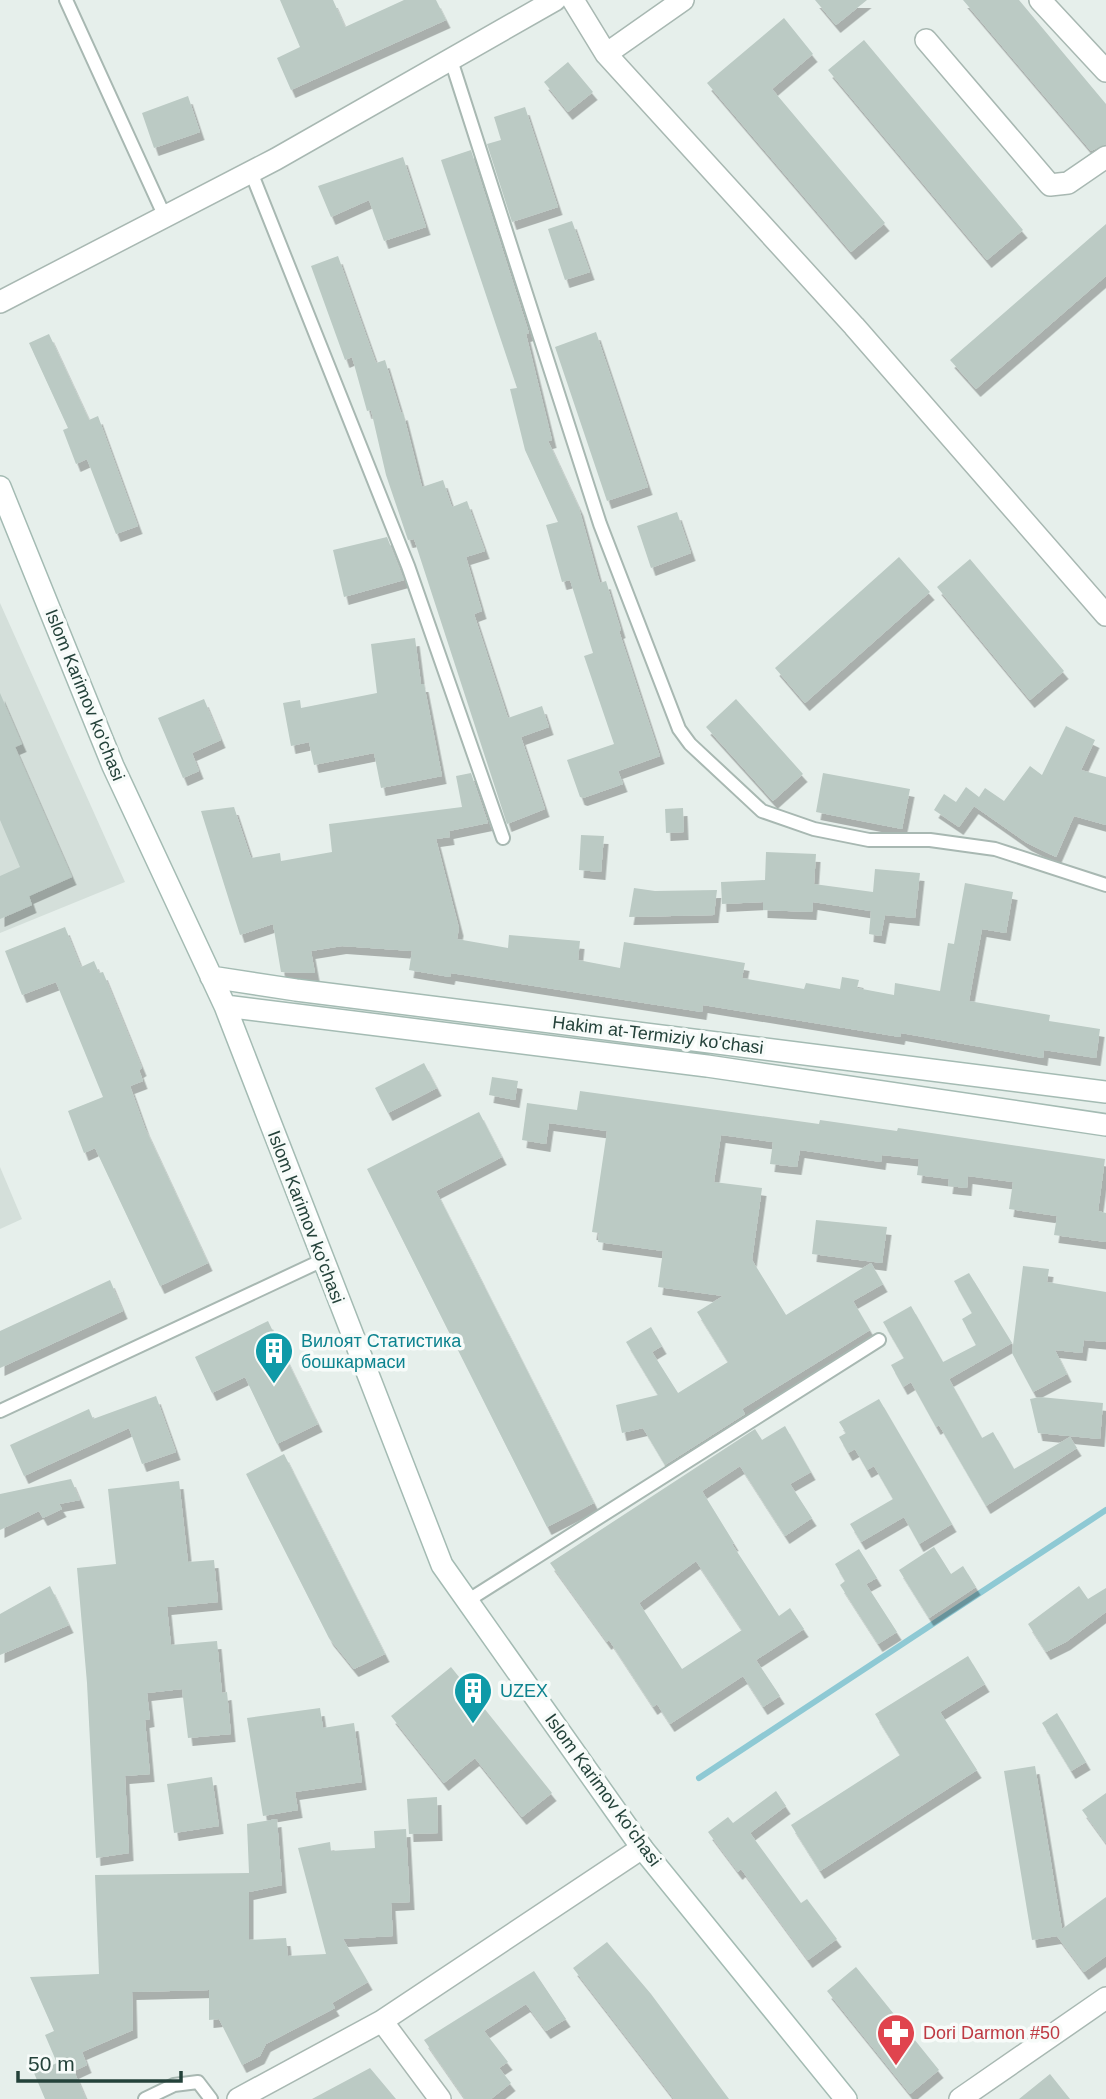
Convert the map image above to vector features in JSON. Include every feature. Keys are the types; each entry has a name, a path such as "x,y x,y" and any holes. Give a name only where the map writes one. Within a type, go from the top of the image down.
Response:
{"main road":[{"path":"0,302 251,172 555,0"},
{"path":"573,0 606,54 854,326 1106,615"},
{"path":"606,54 682,0"},
{"path":"1040,0 1106,71"},
{"path":"926,40 1050,185 1068,183 1106,157"},
{"name":"Islom Karimov ko'chasi","path":"0,487 113,766 225,1006 442,1565 642,1848 846,2099"},
{"name":"Hakim at-Termiziy ko'chasi","path":"211,977 1106,1092"},
{"name":"Hakim at-Termiziy ko'chasi","path":"225,1006 707,1066 1106,1125"},
{"path":"239,2099 382,2021 642,1848"},
{"path":"960,2099 1106,1998"},
{"path":"382,2021 440,2099"}],"lane":[{"path":"66,0 165,217"},
{"path":"451,60 600,524 679,729 691,744 762,811 814,829 869,840 930,841 995,849 1106,885"},
{"path":"251,172 408,566 503,838"},
{"path":"0,1411 323,1260"},
{"path":"467,1601 880,1340"},
{"path":"145,2099 185,2081 198,2082 211,2099"}],"shaded area":[{"path":"0,603 125,882 0,933"},
{"path":"0,1167 22,1219 0,1229"}],"building":[{"path":"280,0 333,0 345,27 404,0 436,0 446,20 291,90 277,58 300,47"},
{"path":"815,0 867,0 836,25"},
{"path":"963,0 1019,0 1106,104 1106,144 1091,151"},
{"path":"784,18 813,54 772,89 885,223 851,252 707,83"},
{"path":"864,40 1023,230 987,260 828,70"},
{"path":"568,62 593,92 568,112 544,82"},
{"path":"188,96 200,132 154,148 142,113"},
{"path":"525,107 558,207 512,222 487,144 501,140 494,117"},
{"path":"471,150 529,333 526,334 552,440 548,441 579,508 600,583 606,581 621,630 619,631 660,756 618,771 623,784 583,798 580,797 567,760 614,744 584,656 593,653 570,580 562,582 546,525 558,522 525,450 510,389 517,388 441,160"},
{"path":"403,157 426,227 384,241 369,200 331,217 318,186"},
{"path":"572,221 590,272 565,280 548,229"},
{"path":"1106,224 1106,276 976,389 950,360"},
{"path":"338,256 376,363 385,360 401,413 403,412 422,487 443,480 452,507 467,501 485,551 466,557 482,611 474,614 508,718 542,706 549,727 521,737 545,809 507,824 414,539 408,540 386,475 371,410 367,411 352,357 345,360 311,266"},
{"path":"596,332 648,487 607,501 555,347"},
{"path":"49,334 89,420 98,416 138,526 116,534 87,459 76,464 63,430 68,428 29,343"},
{"path":"677,512 691,553 651,568 637,526"},
{"path":"387,537 404,580 344,597 333,550"},
{"path":"899,557 930,592 805,703 775,668"},
{"path":"970,559 1064,671 1030,700 937,587"},
{"path":"415,638 421,684 424,684 442,776 381,788 374,753 314,765 309,742 291,746 283,703 300,700 301,708 377,693 371,644"},
{"path":"0,693 22,744 15,747 72,877 29,896 32,905 0,919 0,876 20,867 0,820"},
{"path":"204,699 221,740 192,753 199,771 183,778 158,718"},
{"path":"736,699 803,774 773,801 706,727"},
{"path":"1066,726 1095,740 1081,770 1106,777 1106,825 1074,816 1056,857 1027,843 974,806 959,827 934,810 944,794 956,802 966,787 979,797 985,788 1004,801 1030,766 1042,775"},
{"path":"471,773 488,823 449,831 450,837 436,839 459,928 457,939 508,948 509,935 580,941 578,960 620,968 624,942 745,963 742,978 804,989 806,983 840,989 842,977 859,980 857,988 894,995 895,983 940,991 948,943 954,944 965,883 1013,892 1006,933 982,929 969,1001 1050,1015 1049,1021 1100,1029 1096,1058 1044,1050 1043,1058 901,1033 900,1037 703,1005 702,1012 451,973 450,977 409,970 412,951 342,946 311,951 315,973 281,972 273,924 240,935 201,811 234,807 251,858 280,853 281,861 332,852 329,824 462,807 456,776"},
{"path":"823,773 910,789 902,829 816,812"},
{"path":"683,808 684,832 666,833 665,809"},
{"path":"581,835 604,836 601,872 579,870"},
{"path":"766,852 816,854 814,884 873,892 875,869 920,873 915,918 885,915 881,936 869,934 871,911 813,902 812,912 763,910 763,902 722,904 721,882 765,880"},
{"path":"634,888 655,891 717,890 714,915 629,917"},
{"path":"65,927 81,967 94,961 99,973 103,972 142,1068 139,1070 143,1081 130,1086 145,1128 208,1263 160,1286 95,1148 84,1153 68,1111 103,1097 56,982 22,995 5,951"},
{"path":"424,1063 437,1088 388,1113 375,1088"},
{"path":"492,1077 518,1081 515,1100 489,1095"},
{"path":"580,1091 819,1124 820,1120 897,1131 898,1128 1105,1159 1098,1211 1106,1213 1106,1242 1054,1235 1057,1216 1009,1209 1013,1182 968,1176 967,1188 948,1186 949,1179 917,1175 919,1159 882,1155 881,1162 800,1150 797,1167 770,1164 773,1142 721,1135 714,1182 762,1188 752,1260 786,1315 871,1263 883,1284 853,1301 870,1330 742,1409 745,1414 665,1465 643,1428 622,1433 616,1405 658,1395 626,1342 651,1327 662,1346 652,1352 678,1393 728,1362 697,1312 723,1296 658,1287 663,1251 598,1242 599,1233 592,1232 607,1131 549,1123 546,1144 522,1140 527,1103 577,1110"},
{"path":"479,1112 502,1157 436,1191 594,1503 547,1527 367,1169"},
{"path":"816,1220 887,1227 882,1263 812,1254"},
{"path":"1023,1266 1049,1269 1047,1282 1106,1292 1106,1342 1084,1340 1082,1353 1055,1350 1067,1374 1033,1392 1012,1353"},
{"path":"969,1273 1012,1343 949,1379 982,1438 993,1432 1014,1469 1070,1437 1077,1448 986,1506 911,1382 903,1387 891,1365 904,1358 883,1322 911,1306 943,1362 976,1345 962,1319 972,1313 954,1281"},
{"path":"110,1280 123,1311 0,1368 0,1331"},
{"name":"Вилоят Статистика бошкармаси","path":"268,1321 318,1424 277,1444 245,1377 212,1393 195,1357"},
{"path":"156,1396 176,1452 142,1464 129,1428 24,1476 10,1445 89,1409 93,1419"},
{"path":"1040,1397 1103,1403 1100,1439 1038,1433 1030,1399"},
{"path":"879,1399 952,1524 919,1544 904,1517 861,1542 850,1524 893,1499 874,1466 867,1470 855,1449 848,1453 839,1437 846,1433 839,1422"},
{"path":"785,1426 811,1472 790,1484 812,1518 785,1536 740,1466 702,1491 734,1543 732,1544 779,1616 790,1608 804,1629 756,1660 780,1696 763,1707 743,1676 670,1724 657,1704 653,1707 609,1640 607,1642 550,1563 755,1429 762,1440","holes":["696,1561 742,1630 682,1669 639,1603"]},
{"path":"284,1454 385,1654 354,1669 329,1638 246,1474"},
{"path":"71,1479 80,1500 59,1504 62,1509 43,1518 39,1511 0,1530 0,1494"},
{"path":"179,1481 188,1562 214,1560 218,1602 167,1607 171,1645 217,1641 222,1693 227,1692 231,1734 188,1738 182,1689 147,1693 150,1719 145,1720 150,1774 125,1776 129,1853 96,1858 87,1683 77,1568 116,1564 108,1489"},
{"path":"934,1547 951,1574 963,1566 976,1587 929,1618 899,1570"},
{"path":"859,1549 877,1578 866,1584 897,1632 878,1644 840,1585 845,1581 835,1564"},
{"path":"50,1586 69,1625 0,1655 0,1614"},
{"path":"1079,1586 1088,1599 1106,1588 1106,1612 1066,1642 1046,1652 1028,1624"},
{"path":"968,1656 985,1684 940,1712 977,1770 820,1871 791,1825 900,1755 875,1714"},
{"name":"UZEX","path":"451,1667 552,1793 522,1817 475,1758 444,1783 391,1716"},
{"path":"320,1708 323,1728 354,1723 362,1782 295,1792 298,1810 263,1816 247,1718"},
{"path":"1057,1713 1086,1762 1071,1771 1042,1723"},
{"path":"1035,1766 1062,1929 1106,1897 1106,1956 1084,1972 1057,1936 1032,1940 1004,1771"},
{"path":"212,1777 219,1826 174,1833 167,1784"},
{"path":"776,1791 786,1806 750,1833 801,1903 807,1899 837,1939 808,1960 741,1869 738,1872 708,1832 728,1817 733,1823"},
{"path":"1106,1793 1106,1843 1082,1810"},
{"path":"437,1797 438,1833 409,1834 407,1799"},
{"path":"277,1819 282,1885 249,1892 249,1940 286,1938 288,1956 326,1954 298,1848 330,1842 331,1851 375,1848 374,1831 406,1829 410,1902 391,1903 393,1936 343,1939 368,1982 332,2003 335,2008 266,2044 260,2056 242,2065 219,2019 209,2020 209,1990 132,1992 133,2030 82,2052 87,2065 74,2071 86,2099 45,2099 34,2073 57,2063 45,2035 54,2031 30,1977 99,1974 95,1875 249,1873 247,1824"},
{"path":"607,1942 651,1994 729,2099 674,2099 573,1968"},
{"path":"856,1967 939,2070 910,2094 827,1991"},
{"path":"534,1971 566,2019 546,2031 526,2004 484,2031 508,2062 499,2068 511,2083 491,2099 465,2099 424,2040"},
{"path":"370,2068 396,2099 312,2099"},
{"path":"1050,2074 1070,2099 1019,2099"}],"waterway":[{"path":"699,1778 1106,1510"}],"place":[{"name":"Вилоят Статистика бошкармаси","path":"274,1385"},
{"name":"UZEX","path":"473,1725"},
{"name":"Dori Darmon #50","path":"896,2067"}]}
